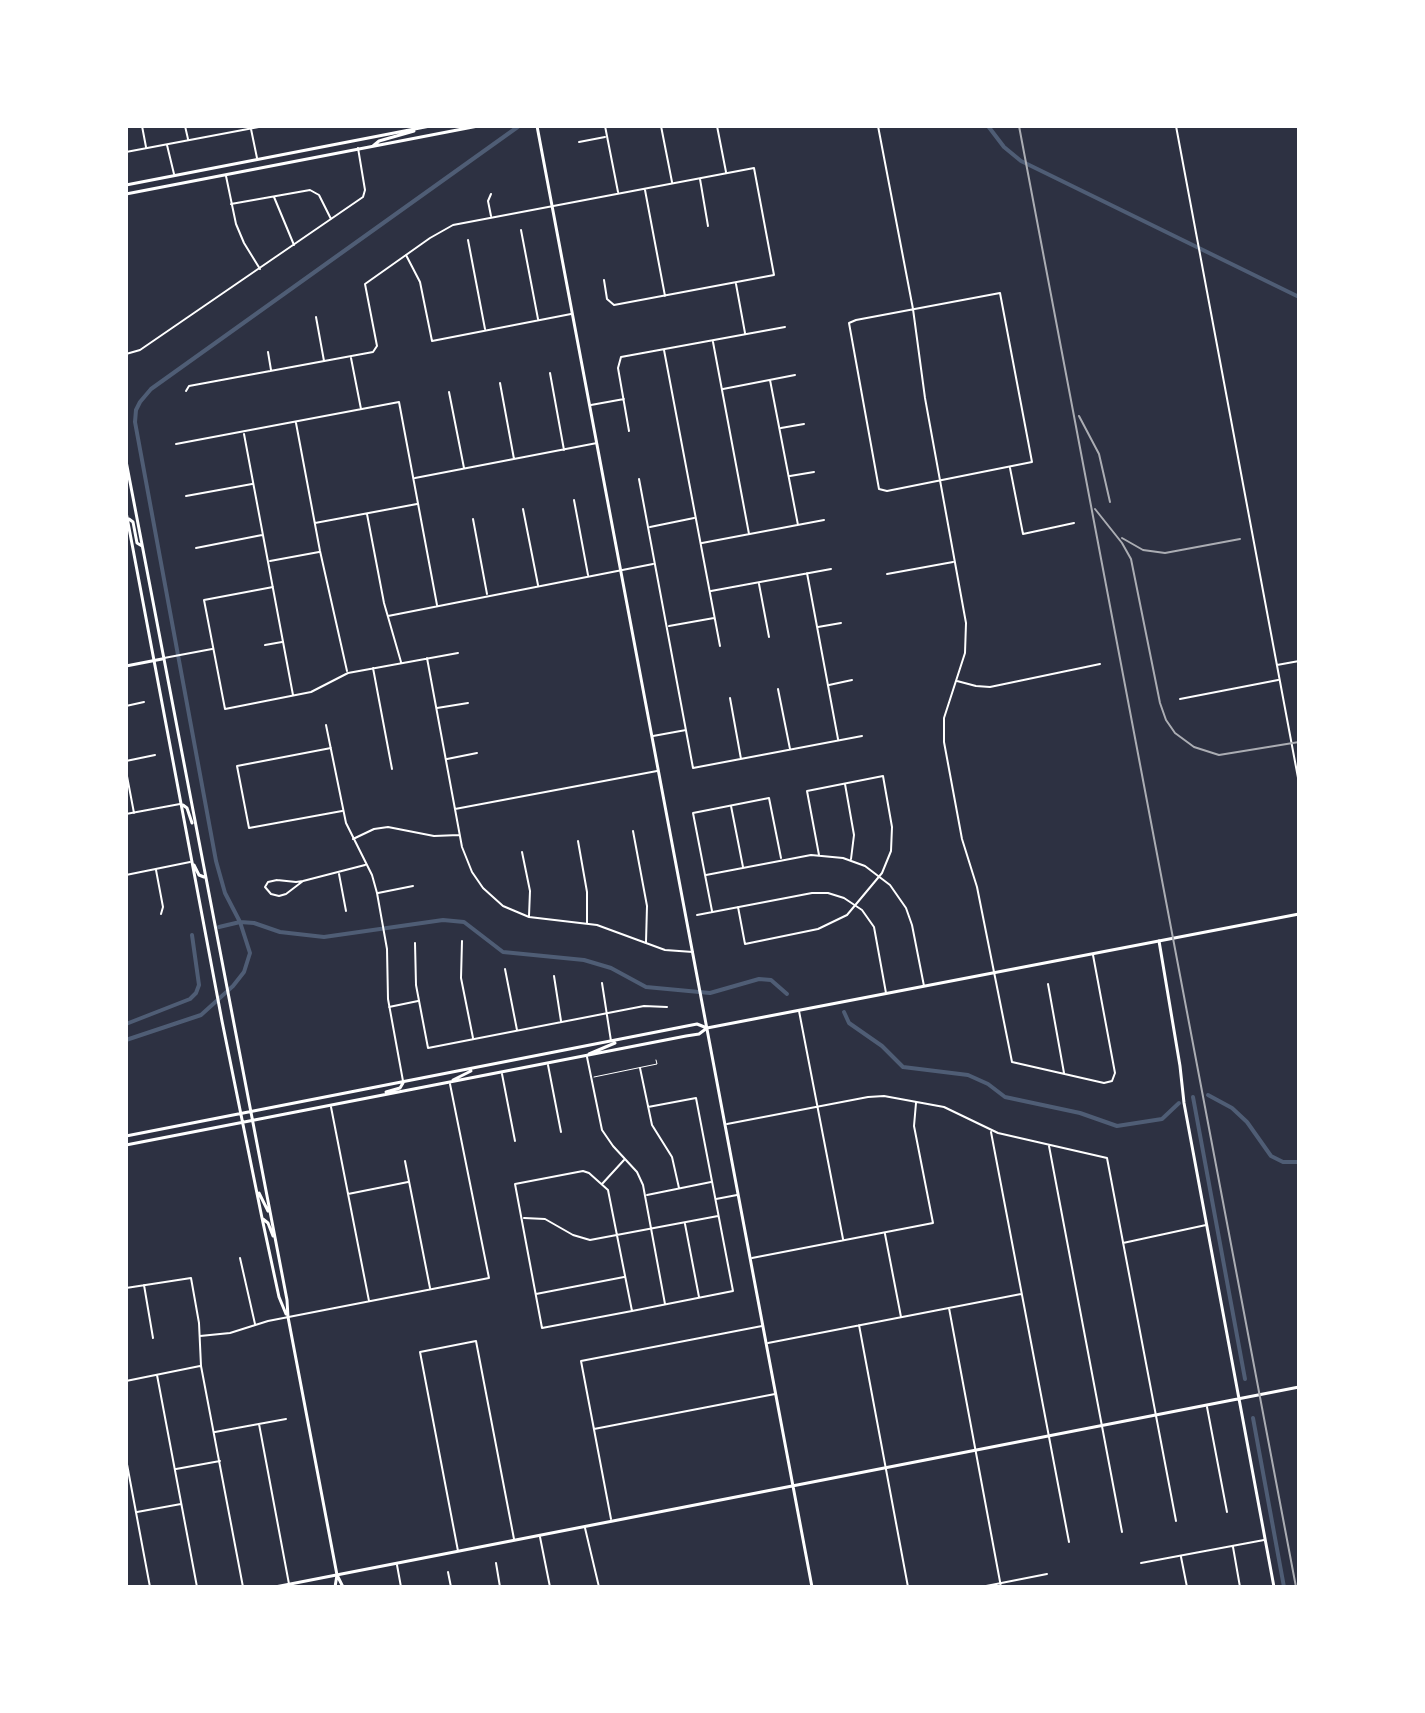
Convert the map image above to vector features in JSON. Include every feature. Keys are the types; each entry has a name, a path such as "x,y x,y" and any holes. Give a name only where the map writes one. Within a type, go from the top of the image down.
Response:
{"main road":[{"path":"126,185 430,126"},
{"path":"126,194 478,126"},
{"path":"537,126 812,1587"},
{"path":"373,146 379,141 410,134 414,128"},
{"path":"126,461 337,1575 343,1587"},
{"path":"126,512 262,1218 279,1297 288,1317"},
{"path":"127,518 133,522 137,543 142,546"},
{"path":"126,666 162,659"},
{"path":"181,804 187,808 196,834"},
{"path":"191,862 199,875 204,877"},
{"path":"126,1145 699,1034 707,1028 1299,914"},
{"path":"1159,941 1184,1103 1274,1587"},
{"path":"126,1136 697,1024 707,1028"},
{"path":"587,1056 593,1051 630,1039"},
{"path":"450,1082 478,1068"},
{"path":"371,1097 400,1088 403,1083"},
{"path":"255,1182 264,1207 270,1213"},
{"path":"262,1218 268,1223 277,1247"},
{"path":"275,1587 1299,1387"},
{"path":"335,1587 337,1575"}],"street":[{"path":"142,126 146,148"},
{"path":"185,126 188,140"},
{"path":"229,126 230,132"},
{"path":"126,152 264,126"},
{"path":"605,126 618,193"},
{"path":"661,126 672,183"},
{"path":"717,126 726,173"},
{"path":"878,126 913,309 925,398 967,633 965,653 944,718 944,742 962,839 977,887 1012,1062 1104,1083 1112,1081 1115,1073 1093,954"},
{"path":"1176,126 1299,783"},
{"path":"251,129 257,159"},
{"path":"579,142 608,137"},
{"path":"167,144 174,175"},
{"path":"126,354 140,350 363,197 365,190 358,148"},
{"path":"186,391 189,386 373,352 377,346 365,284 444,229 491,217 754,168 774,275 612,304 607,299 604,280"},
{"path":"226,174 231,204 244,243 260,269"},
{"path":"699,178 708,226"},
{"path":"645,188 665,296"},
{"path":"231,204 310,190 316,192 331,221"},
{"path":"491,194 488,201 491,217"},
{"path":"273,196 294,245"},
{"path":"521,230 538,321"},
{"path":"468,240 485,331"},
{"path":"406,255 420,282 432,341 573,314"},
{"path":"736,283 746,334"},
{"path":"1000,293 1032,462 887,491 879,489 849,323 913,309 1000,293"},
{"path":"316,317 324,361"},
{"path":"629,431 618,361 627,356 785,327"},
{"path":"713,340 749,534"},
{"path":"664,350 720,646"},
{"path":"268,352 271,371"},
{"path":"351,356 361,409"},
{"path":"550,373 564,450"},
{"path":"722,389 795,375"},
{"path":"770,380 798,525"},
{"path":"500,383 514,459"},
{"path":"449,392 464,468"},
{"path":"590,405 624,399"},
{"path":"176,444 399,402 437,605"},
{"path":"296,422 320,551 348,673"},
{"path":"779,428 804,424"},
{"path":"244,431 293,696"},
{"path":"414,478 597,443"},
{"path":"1010,467 1023,534 1074,523"},
{"path":"789,476 814,472"},
{"path":"639,479 693,768 862,736"},
{"path":"186,496 253,483"},
{"path":"574,500 588,576"},
{"path":"315,523 418,504"},
{"path":"523,509 538,586"},
{"path":"367,514 401,663"},
{"path":"648,527 696,517"},
{"path":"473,519 488,595"},
{"path":"701,543 824,520"},
{"path":"196,548 263,535"},
{"path":"268,561 320,551"},
{"path":"887,574 955,562"},
{"path":"388,616 655,564"},
{"path":"710,592 831,569"},
{"path":"807,573 838,741"},
{"path":"758,583 769,637"},
{"path":"273,587 204,600 225,709 311,692 348,673 458,653"},
{"path":"666,627 715,618"},
{"path":"817,627 841,623"},
{"path":"265,645 283,642"},
{"path":"162,659 213,649"},
{"path":"427,658 460,835 468,864 483,888 503,906 529,917 609,928 665,950 693,952"},
{"path":"1277,665 1299,661"},
{"path":"956,680 990,687 1100,664"},
{"path":"373,668 392,769"},
{"path":"828,685 852,680"},
{"path":"1180,699 1280,680"},
{"path":"778,689 790,750"},
{"path":"730,698 741,759"},
{"path":"126,706 144,702"},
{"path":"436,709 468,703"},
{"path":"326,725 343,810 377,893 385,935 389,1007 403,1083"},
{"path":"652,737 686,730"},
{"path":"331,748 237,766 249,828 343,810"},
{"path":"446,759 477,753"},
{"path":"126,761 155,755"},
{"path":"126,771 134,813"},
{"path":"455,809 659,771"},
{"path":"738,907 745,944 827,927 857,905 889,858 893,834 883,776 807,791 819,855"},
{"path":"845,784 854,835 851,860"},
{"path":"713,912 693,813 769,798 781,860"},
{"path":"126,814 181,804"},
{"path":"731,806 743,868"},
{"path":"353,839 374,829 388,827 434,836 460,835"},
{"path":"633,831 647,906 646,943"},
{"path":"578,841 587,892 587,924"},
{"path":"522,852 530,891 529,917"},
{"path":"706,875 819,855 851,860 880,875 896,892 909,916 924,987"},
{"path":"126,875 191,862"},
{"path":"303,881 283,895 271,894 265,887 268,882 303,881 366,864"},
{"path":"156,869 163,907 161,914"},
{"path":"339,873 346,911"},
{"path":"377,893 413,886"},
{"path":"697,915 820,892 836,895 857,905 874,927 886,994"},
{"path":"462,941 461,978 473,1040"},
{"path":"415,943 419,1001 428,1048 644,1006 667,1007"},
{"path":"505,969 517,1031"},
{"path":"554,976 562,1022"},
{"path":"602,983 612,1042"},
{"path":"1048,984 1065,1074"},
{"path":"389,1007 419,1001"},
{"path":"799,1011 843,1241"},
{"path":"587,1056 602,1130 640,1178 666,1305"},
{"path":"548,1064 561,1132"},
{"path":"640,1068 654,1131 672,1157 679,1188"},
{"path":"502,1073 515,1141"},
{"path":"200,1336 230,1333 288,1317 489,1278 450,1082"},
{"path":"725,1124 875,1096 953,1110 991,1131 1107,1158 1176,1521"},
{"path":"632,1311 609,1193 602,1184 583,1171 515,1184 542,1328 666,1305 733,1291 696,1098 648,1107"},
{"path":"750,1258 933,1223 914,1126 916,1102"},
{"path":"331,1106 369,1301"},
{"path":"991,1131 1069,1542"},
{"path":"1049,1145 1122,1532"},
{"path":"602,1184 625,1159"},
{"path":"405,1161 430,1289"},
{"path":"347,1194 409,1182"},
{"path":"645,1195 712,1182"},
{"path":"715,1199 738,1194"},
{"path":"521,1218 545,1219 584,1239 618,1236 719,1216"},
{"path":"685,1222 699,1298"},
{"path":"1123,1243 1207,1224"},
{"path":"885,1232 901,1317"},
{"path":"240,1258 256,1325"},
{"path":"536,1294 625,1276"},
{"path":"126,1288 191,1278 201,1366 243,1587"},
{"path":"143,1284 153,1338"},
{"path":"766,1343 1022,1294"},
{"path":"949,1308 1001,1585"},
{"path":"611,1522 581,1361 763,1325"},
{"path":"859,1325 908,1587"},
{"path":"458,1551 420,1352 476,1341 514,1540"},
{"path":"126,1381 201,1366"},
{"path":"157,1375 197,1587"},
{"path":"594,1429 776,1394"},
{"path":"1207,1406 1227,1512"},
{"path":"214,1432 286,1419"},
{"path":"259,1424 289,1584"},
{"path":"126,1459 150,1587"},
{"path":"175,1470 220,1461"},
{"path":"136,1512 181,1504"},
{"path":"585,1527 599,1587"},
{"path":"540,1535 550,1587"},
{"path":"1141,1563 1264,1540"},
{"path":"1233,1546 1240,1587"},
{"path":"1181,1556 1187,1587"},
{"path":"396,1563 401,1587"},
{"path":"496,1563 500,1587"},
{"path":"448,1572 451,1587"},
{"path":"981,1587 1047,1574"}],"lane":[{"path":"591,1077 657,1064 656,1060"}],"waterway":[{"path":"126,1040 201,1015 233,986 244,972 250,953 240,922 225,893 216,861 135,422 136,410 151,389 519,126"},
{"path":"988,126 1004,147 1021,161 1299,297"},
{"path":"219,927 240,922 254,923 280,932 324,937 443,920 464,922 503,952 584,960 611,968 646,987 710,993 759,979 771,980 787,994"},
{"path":"126,1024 190,999 196,993 199,985 192,935"},
{"path":"844,1012 849,1023 882,1046 903,1067 968,1075 988,1084 1005,1097 1080,1113 1117,1126 1162,1119 1179,1103"},
{"path":"1208,1095 1232,1108 1247,1122 1271,1156 1283,1162 1299,1162"},
{"path":"1193,1097 1245,1379"},
{"path":"1253,1418 1284,1587"}],"railway":[{"path":"1019,126 1296,1587"},
{"path":"1079,416 1099,454 1110,502"},
{"path":"1095,509 1131,559 1160,703 1175,733 1194,747 1219,755 1299,742"},
{"path":"1122,538 1143,550 1165,553 1240,539"}]}
